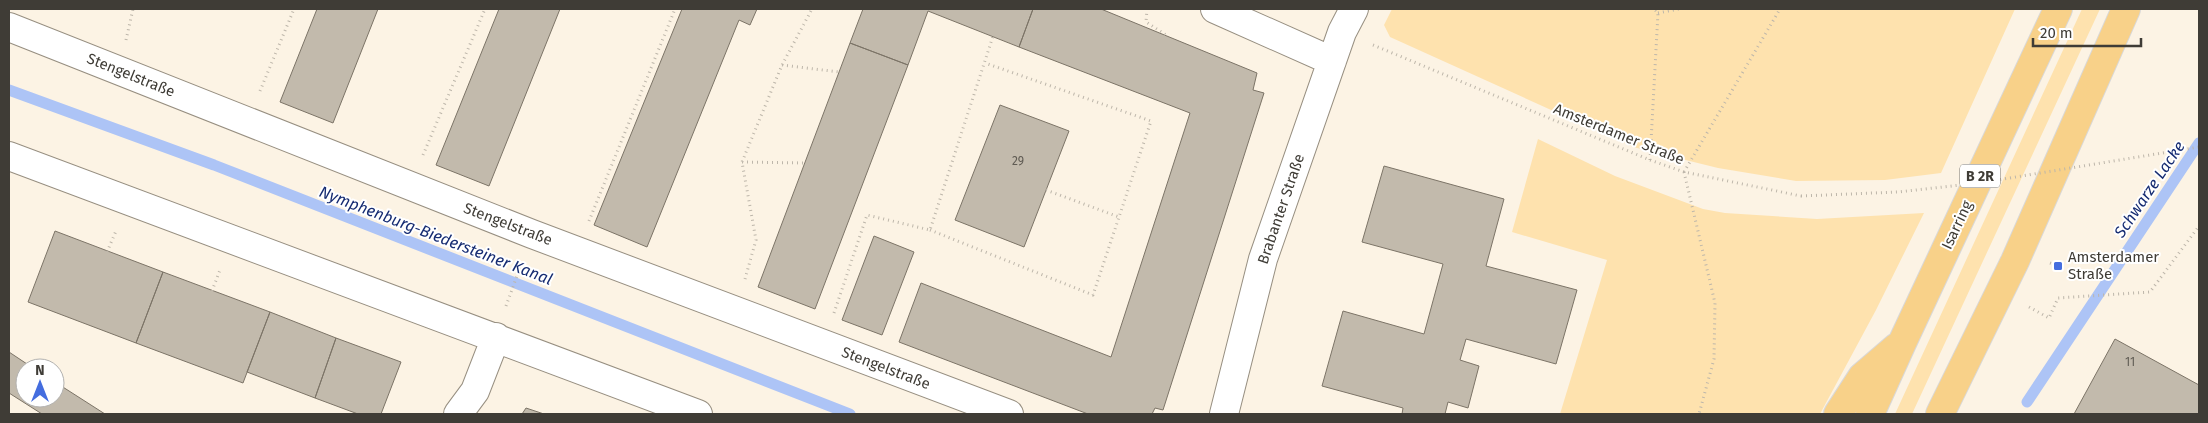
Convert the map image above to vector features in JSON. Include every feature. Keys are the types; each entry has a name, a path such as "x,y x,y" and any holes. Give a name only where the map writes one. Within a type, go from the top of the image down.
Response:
{"highway":[{"name":"Isarring","path":"1870,414 2058,9"},
{"path":"1940,414 2015,261 2086,95 2126,9"},
{"path":"1838,414 1862,377 1902,343"}],"street":[{"path":"1215,9 1332,61"},
{"name":"Brabanter Straße","path":"1224,414 1263,259 1332,61 1348,21"},
{"name":"Stengelstraße","path":"9,27 577,251 1009,414"},
{"path":"9,156 698,414"},
{"path":"458,414 475,391 496,337"}],"path":[{"path":"247,121 294,9"},
{"path":"410,186 485,9"},
{"path":"577,251 675,9"},
{"path":"735,310 756,240 742,162 782,65 812,9"},
{"path":"1148,9 1146,22 1166,35"},
{"path":"1650,160 1658,13 1654,9"},
{"path":"1658,13 1679,9"},
{"path":"1698,414 1714,359 1715,303 1684,172 1780,9"},
{"name":"Amsterdamer Straße","path":"1348,21 1650,160 1684,172 1801,196 1898,192 1979,182 2199,147"},
{"path":"930,230 993,36"},
{"path":"824,344 867,215 930,230 1093,295 1151,121 985,63"},
{"path":"782,65 839,72"},
{"path":"742,162 805,163"},
{"path":"1046,190 1119,217"},
{"path":"2026,306 2049,318 2058,298 2150,292 2199,226"},
{"path":"107,252 116,231"},
{"path":"505,307 524,259"},
{"path":"2049,262 2058,266"},
{"path":"212,291 220,268"}],"shaded area":[{"path":"1392,9 2015,9 1941,173 1885,180 1796,181 1718,168 1633,147 1390,37 1384,25"},
{"path":"2082,9 2100,9 1912,414 1895,414"},
{"path":"1538,139 1615,176 1703,209 1725,213 1817,219 1924,213 1876,310 1820,414 1560,414 1607,260 1512,232"}],"building":[{"path":"317,9 378,9 333,123 280,102"},
{"path":"499,9 560,9 489,186 436,165"},
{"path":"682,9 757,9 750,25 739,20 647,247 594,225"},
{"path":"863,9 1033,9 1019,47 928,11 908,65 850,43"},
{"path":"1033,9 1101,9 1257,73 1253,90 1264,93 1163,410 1155,408 1152,414 1088,414 899,342 921,283 1111,357 1190,113 1019,47"},
{"path":"850,43 908,65 815,309 758,287"},
{"path":"1000,105 1069,131 1024,247 955,220"},
{"path":"1384,166 1504,199 1486,266 1577,290 1556,364 1466,339 1460,360 1479,366 1468,408 1448,402 1445,414 1402,414 1403,408 1322,386 1343,311 1424,334 1443,264 1362,242"},
{"path":"55,231 163,272 136,343 28,302"},
{"path":"874,236 914,252 882,335 842,320"},
{"path":"163,272 270,312 243,383 136,343"},
{"path":"270,312 336,338 315,398 247,372"},
{"path":"336,338 401,362 381,414 358,414 315,398"},
{"path":"2115,339 2199,385 2199,414 2074,414"},
{"path":"9,352 18,358 15,358 15,397 9,393"},
{"path":"65,388 105,414 42,414 33,408 65,408"},
{"path":"526,408 544,414 522,414"}],"waterway":[{"name":"Nymphenburg-Biedersteiner Kanal","path":"9,90 214,165 850,414"},
{"name":"Schwarze Lacke","path":"2027,402 2199,143"}],"place":[{"name":"Amsterdamer Straße","path":"2058,266"}]}
